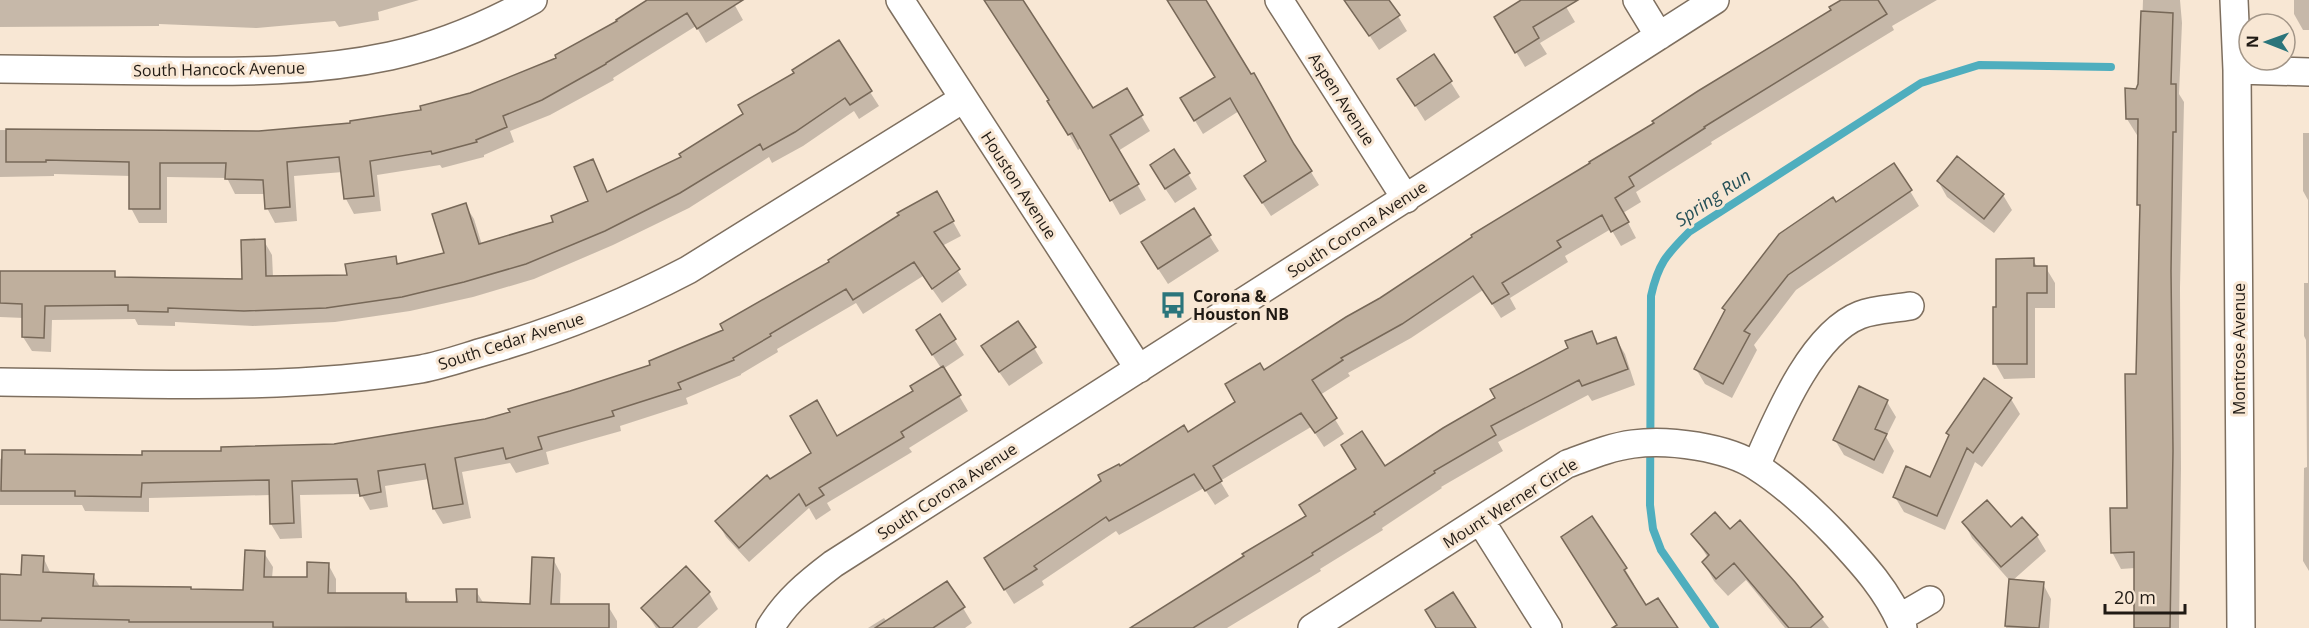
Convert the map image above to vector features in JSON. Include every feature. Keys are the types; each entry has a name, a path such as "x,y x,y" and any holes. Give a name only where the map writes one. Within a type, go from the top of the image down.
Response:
{"street":[{"name":"South Hancock Avenue","path":"0,69 247,72 337,65 391,55 432,44 471,31 534,0"},
{"name":"Houston Avenue","path":"900,0 1139,369"},
{"name":"Aspen Avenue","path":"1279,0 1406,199"},
{"path":"1637,0 1659,36"},
{"name":"South Corona Avenue","path":"770,628 782,609 804,586 833,564 1715,0"},
{"name":"Montrose Avenue","path":"2234,0 2237,70"},
{"name":"Montrose Avenue","path":"2237,72 2241,628"},
{"name":"South Cedar Avenue","path":"0,382 279,383 361,377 423,369 524,340 598,313 688,270 963,99"},
{"path":"1756,466 1800,377 1817,350 1836,330 1859,315 1910,306"},
{"name":"Mount Werner Circle","path":"1312,628 1567,464 1602,451 1633,444 1668,443 1728,454 1756,466 1810,508 1851,551 1879,583 1901,623"},
{"path":"1480,520 1548,628"},
{"path":"1901,623 1930,600"}],"building":[{"path":"647,0 743,0 697,29 687,13 606,64 542,100 503,116 507,127 476,140 477,142 432,154 431,151 370,161 374,196 344,199 339,157 287,162 290,207 265,209 263,180 225,179 226,163 160,163 160,209 129,209 129,162 46,160 46,162 6,162 6,129 259,131 350,123 350,121 421,110 420,106 470,93 556,58 555,55 617,21"},
{"path":"984,0 1023,0 1093,108 1127,88 1143,115 1110,135 1139,184 1110,201 1072,133 1068,135 1047,101 1049,100"},
{"path":"1167,0 1206,0 1251,74 1254,73 1312,171 1262,203 1244,176 1266,161 1230,98 1194,121 1180,98 1215,77"},
{"path":"1344,0 1389,0 1400,15 1369,36"},
{"path":"1521,0 1578,0 1533,27 1539,38 1515,53 1494,17"},
{"path":"1841,0 1878,0 1887,14 1704,127 1629,177 1634,186 1615,198 1629,222 1611,232 1602,215 1557,241 1561,247 1502,283 1509,294 1492,304 1473,276 1402,324 1341,358 1343,360 1312,380 1337,418 1315,433 1301,413 1213,466 1222,481 1205,491 1194,474 1109,521 1106,517 1034,566 1037,569 1004,590 984,558 1101,481 1098,475 1119,464 1120,466 1184,425 1188,432 1235,402 1225,384 1260,363 1264,370 1380,298 1472,237 1471,235 1654,123 1652,121 1698,91 1831,10 1829,7"},
{"path":"2141,11 2173,13 2171,84 2176,84 2176,132 2173,132 2171,271 2173,451 2170,628 2134,628 2134,552 2111,553 2110,508 2127,508 2125,374 2136,374 2140,205 2137,205 2138,119 2126,119 2125,88 2136,89 2138,84"},
{"path":"839,40 872,91 850,105 845,98 795,132 763,150 760,144 680,193 605,231 526,264 402,297 326,308 244,311 168,308 168,312 128,311 128,305 45,306 44,338 22,337 22,304 0,303 0,271 115,271 115,277 242,279 241,240 265,239 266,276 347,275 345,264 396,256 397,264 444,253 432,214 466,203 479,244 553,222 551,216 588,201 574,167 593,159 607,192 681,157 679,154 743,114 738,105 794,73 792,70"},
{"path":"1434,54 1452,81 1415,106 1397,79"},
{"path":"1174,149 1190,173 1165,189 1150,165"},
{"path":"1957,156 2004,194 1984,219 1937,181"},
{"path":"1894,163 1912,190 1788,275 1744,331 1750,334 1723,384 1694,369 1725,310 1722,308 1779,234 1833,197 1836,202"},
{"path":"937,191 954,221 934,232 960,269 932,289 914,262 853,300 846,289 770,334 771,336 733,358 734,360 678,383 681,389 612,411 614,416 538,437 542,449 506,459 503,448 455,458 463,504 433,509 425,464 378,471 381,492 360,496 357,479 292,481 294,523 270,524 269,480 142,483 141,497 75,496 75,491 1,491 2,450 25,450 25,454 142,455 142,451 221,451 221,447 334,444 485,419 510,412 508,409 650,365 649,361 723,330 720,324 829,262 828,260 899,215 897,213"},
{"path":"1194,208 1211,235 1158,269 1141,242"},
{"path":"2034,258 2034,266 2047,266 2047,293 2027,293 2027,364 1993,364 1996,259"},
{"path":"940,314 956,339 932,355 916,330"},
{"path":"1018,321 1036,347 999,372 981,346"},
{"path":"1592,331 1597,344 1616,337 1628,369 1582,386 1579,380 1491,426 1496,435 1434,471 1435,473 1374,512 1375,514 1312,553 1313,555 1193,628 1130,628 1244,556 1242,554 1306,516 1299,505 1356,469 1341,445 1362,431 1385,466 1443,428 1495,398 1490,389 1568,348 1565,341"},
{"path":"943,366 961,395 901,432 904,437 819,488 824,495 806,506 799,494 739,548 715,521 767,475 770,479 811,453 790,416 817,400 837,436 913,391 910,386"},
{"path":"1984,378 2012,398 1973,453 1967,448 1937,516 1893,497 1906,466 1930,477 1949,435 1946,433"},
{"path":"1859,386 1888,400 1875,429 1887,434 1874,460 1833,440"},
{"path":"1987,500 2011,527 2022,517 2038,535 2001,567 1962,522"},
{"path":"1715,512 1730,529 1740,520 1823,617 1810,628 1789,628 1734,563 1716,579 1702,562 1709,555 1691,534"},
{"path":"1592,516 1627,568 1624,570 1646,605 1658,598 1678,628 1612,628 1617,625 1561,537"},
{"path":"245,550 265,551 264,577 307,577 307,562 329,563 328,593 406,593 406,602 457,602 456,589 477,589 477,602 530,604 532,557 554,558 551,604 609,604 609,628 273,627 273,622 129,622 129,620 42,618 41,621 0,620 0,574 21,575 22,555 44,556 43,572 94,574 93,586 243,590"},
{"path":"686,566 710,592 672,628 660,628 641,608"},
{"path":"2009,579 2044,582 2039,628 2005,626"},
{"path":"947,581 965,607 933,628 875,628"},
{"path":"1453,592 1476,628 1436,628 1425,610"}],"waterway":[{"name":"Spring Run","path":"1715,628 1661,550 1653,529 1650,505 1651,296 1660,268 1669,254 1689,232 1921,83 1979,65 2111,67"}],"place":[{"name":"Corona & Houston NB","path":"1173,305"}]}
